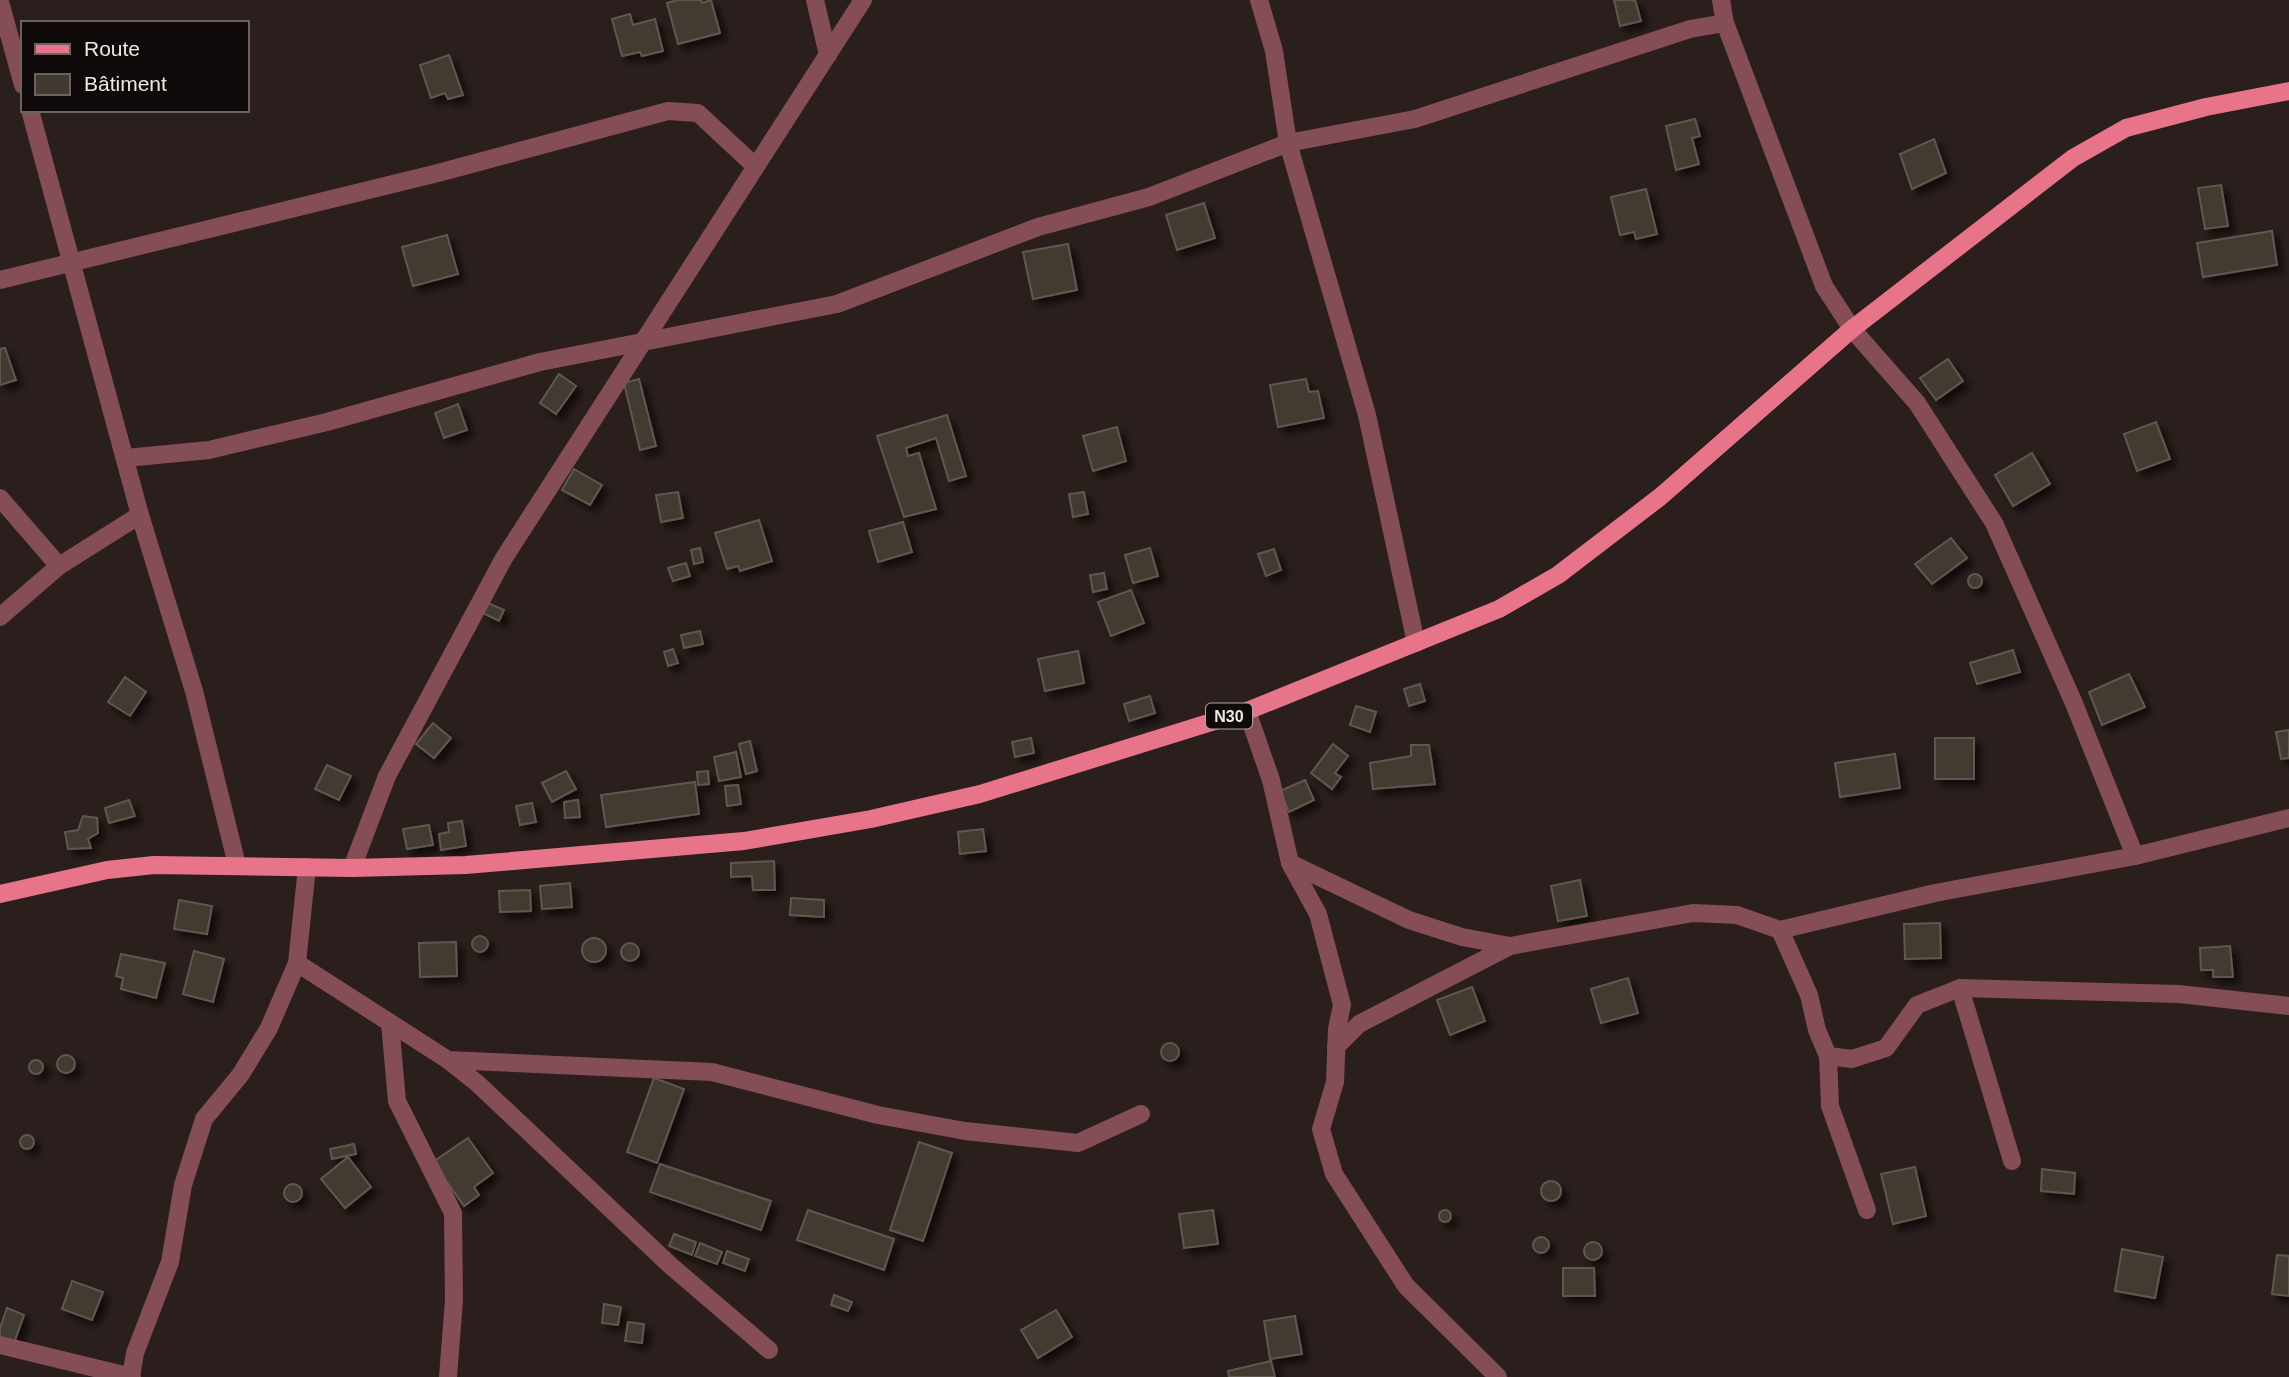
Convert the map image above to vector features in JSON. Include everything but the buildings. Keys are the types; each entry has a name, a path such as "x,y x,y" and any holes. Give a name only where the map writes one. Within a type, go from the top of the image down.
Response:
{"main road":[{"name":"N30","path":"0,894 107,870 154,866 352,868 467,865 744,841 858,822 979,794 1247,711 1499,609 1558,575 1660,498 1852,329 2073,158 2126,128 2206,107 2289,91"}],"street":[{"path":"815,0 828,55"},
{"path":"352,868 387,776 503,558 863,0"},
{"path":"1259,0 1274,51 1288,143 1367,415 1416,643"},
{"path":"1721,0 1725,23 1824,286 1852,329 1917,403 1994,523 2073,701 2135,856"},
{"path":"0,2 21,78"},
{"path":"126,458 209,450 327,422 540,362 836,303 1038,227 1149,197 1288,143 1415,119 1690,29 1725,23"},
{"path":"0,280 438,173 668,111 698,113 755,166"},
{"path":"31,112 140,516 194,691 237,865"},
{"path":"0,498 59,566"},
{"path":"0,617 59,566 140,516"},
{"path":"1247,711 1270,780 1290,863 1318,914 1342,1005 1336,1046 1335,1082 1321,1129 1334,1174 1406,1286 1498,1377"},
{"path":"1336,1046 1359,1024 1510,946 1693,913 1737,915 1780,930 1935,893 2135,856 2289,818"},
{"path":"1290,863 1409,920 1462,937 1510,946"},
{"path":"0,1345 132,1377 135,1353 170,1262 183,1185 204,1119 241,1074 269,1028 298,962 307,867"},
{"path":"1780,930 1809,995 1817,1030 1828,1056 1830,1106 1867,1210"},
{"path":"298,962 447,1059 477,1083 671,1266 769,1350"},
{"path":"1828,1056 1852,1059 1886,1048 1917,1004 1960,988 2179,994 2289,1006"},
{"path":"1960,988 2012,1161"},
{"path":"390,1023 397,1101 453,1213 454,1300 448,1377"},
{"path":"447,1059 712,1072 878,1115 965,1131 1078,1143 1141,1114"}]}
